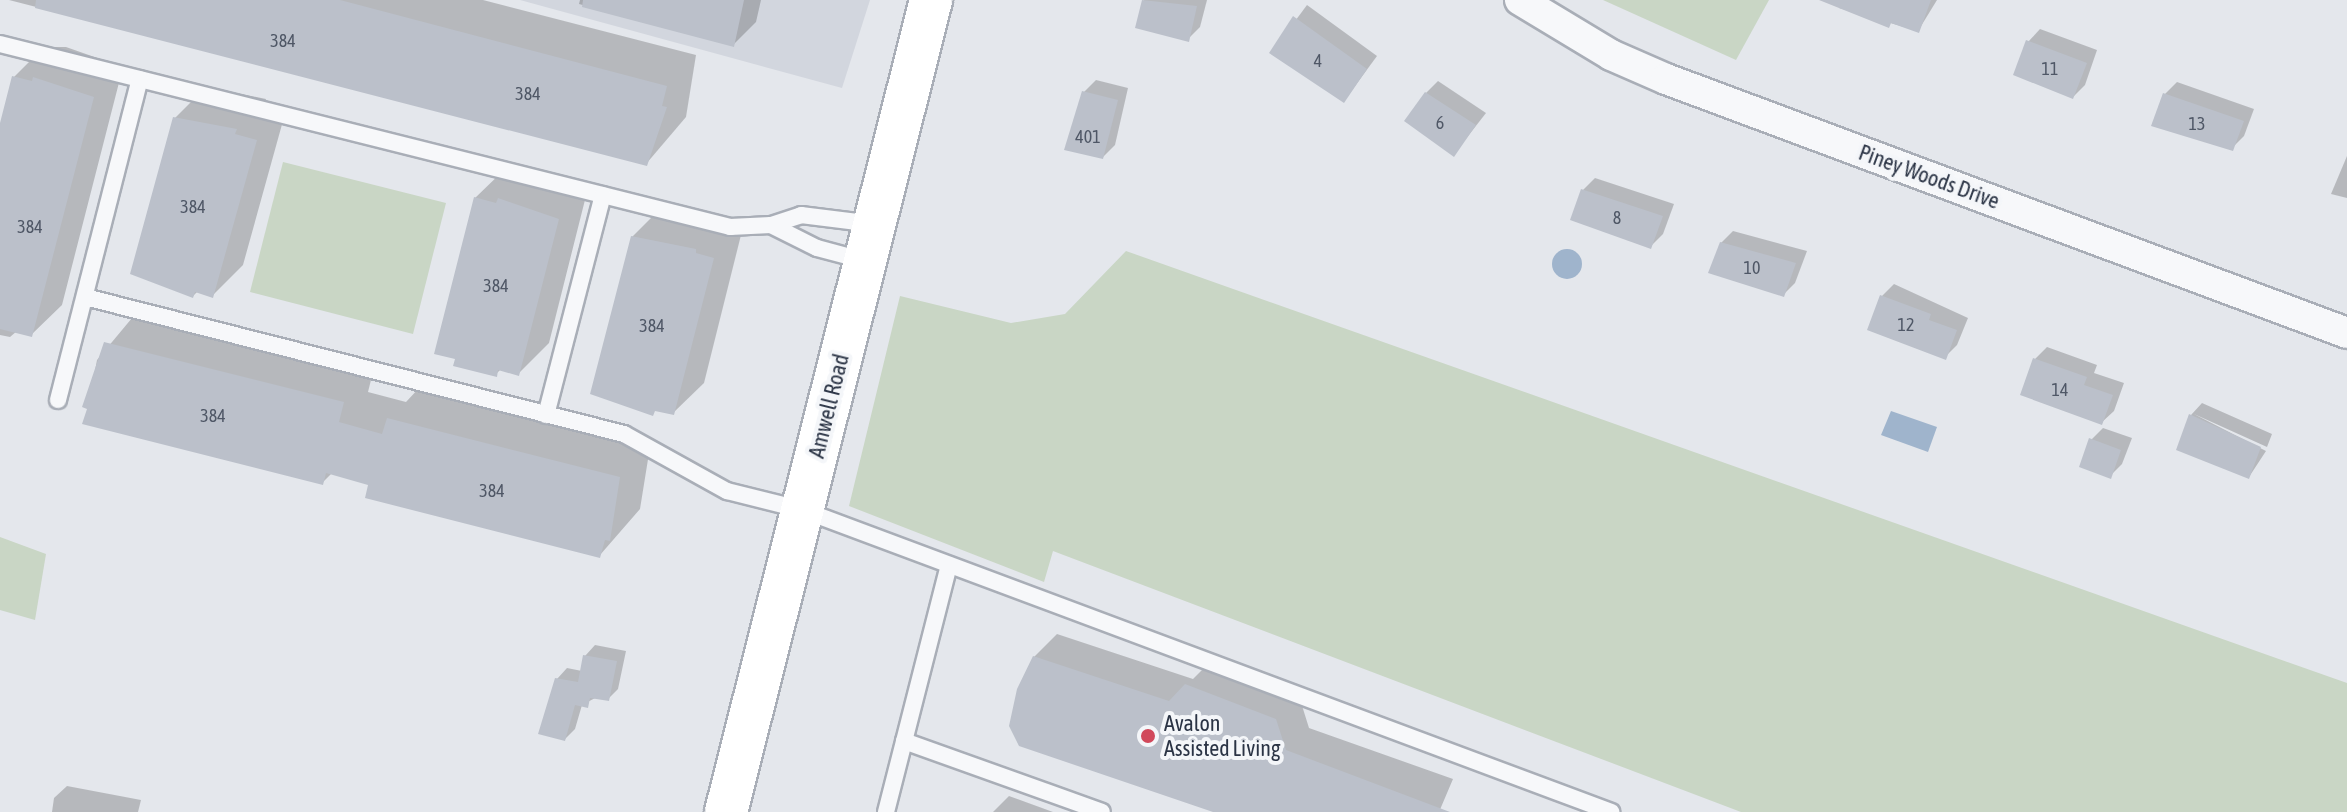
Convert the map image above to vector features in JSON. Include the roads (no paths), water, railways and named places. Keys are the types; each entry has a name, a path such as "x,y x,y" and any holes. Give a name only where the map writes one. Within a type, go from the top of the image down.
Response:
{"main road":[{"name":"Amwell Road","path":"726,812 931,0"}],"street":[{"name":"Piney Woods Drive","path":"1520,0 1611,55 1666,79 2347,333"}],"lane":[{"path":"0,44 730,227 771,225 801,215 870,242"},
{"path":"58,400 140,79"},
{"path":"546,415 603,195"},
{"path":"771,225 817,248 870,242"},
{"path":"85,297 624,434 710,484 803,510 1611,812"},
{"path":"886,812 949,565"},
{"path":"904,741 1102,812"}],"water":[{"path":"1567,249 1573,250 1581,258 1581,270 1573,278 1567,279 1561,278 1553,270 1552,264 1553,258 1561,250"},
{"path":"1891,411 1937,427 1928,452 1881,435"}],"place":[{"name":"Avalon Assisted Living","path":"1148,736"}]}
